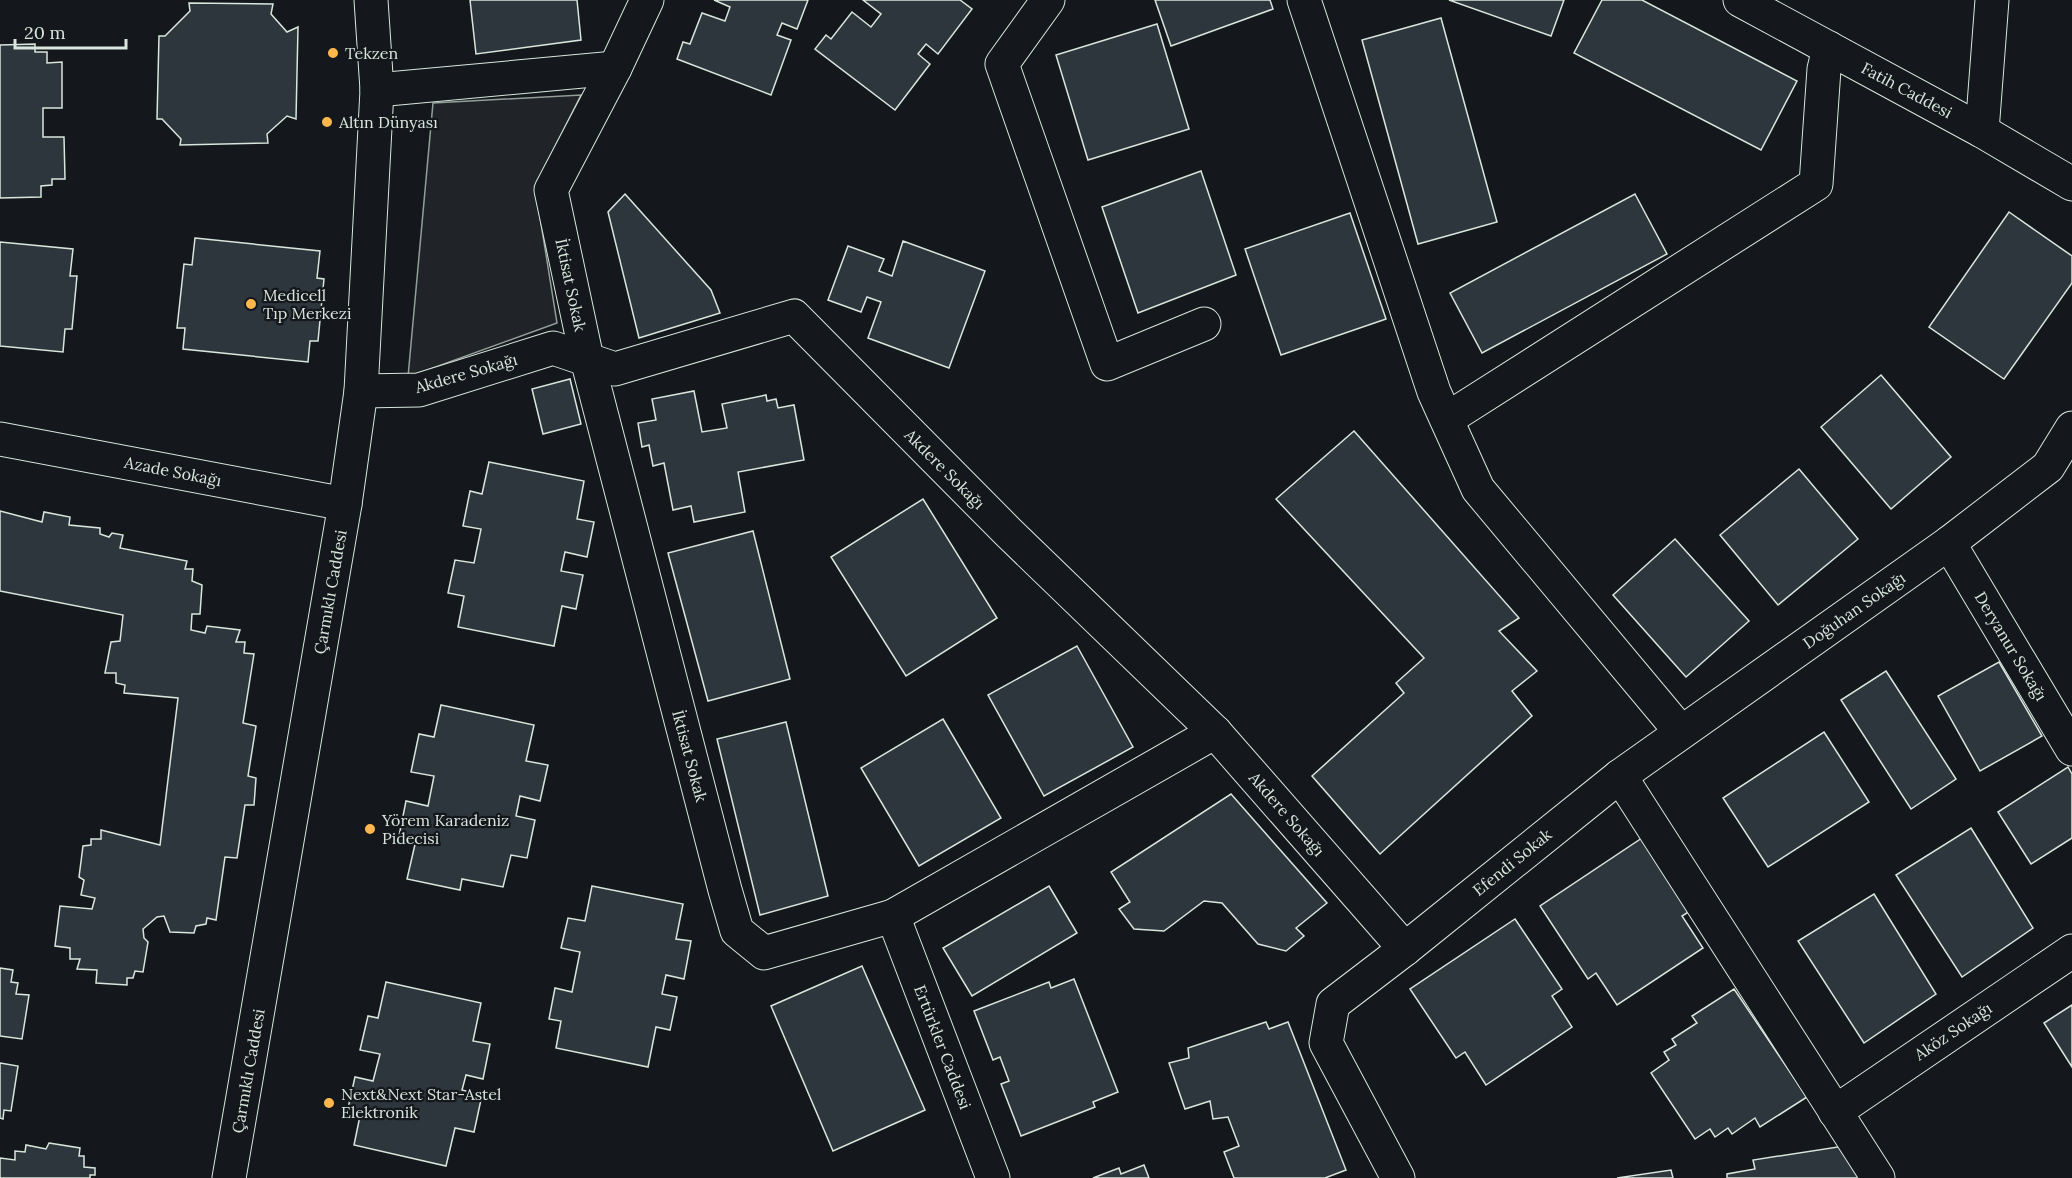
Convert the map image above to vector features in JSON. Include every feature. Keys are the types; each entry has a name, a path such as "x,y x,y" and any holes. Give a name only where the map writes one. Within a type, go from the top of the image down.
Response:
{"street":[{"name":"Çarmıklı Caddesi","path":"229,1178 345,504 361,391 377,90 371,0"},
{"name":"İktisat Sokak","path":"647,0 615,68 551,190 587,358 737,931 764,953 894,916 1215,732"},
{"path":"1048,0 1002,64 1107,364 1204,324"},
{"path":"1304,0 1434,392 1478,489 1682,732"},
{"name":"Fatih Caddesi","path":"1740,0 1982,130 2072,184"},
{"path":"1982,130 1992,0"},
{"path":"1447,419 1816,184 1824,69 1829,48"},
{"path":"377,90 615,68"},
{"name":"Akdere Sokağı","path":"361,391 419,390 553,348 615,369 794,316 1008,532 1215,732 1405,949"},
{"name":"Doğuhan Sokağı","path":"1620,776 1949,543 2048,467 2072,428"},
{"name":"Azade Sokağı","path":"0,439 345,504"},
{"name":"Deryanur Sokağı","path":"1949,543 2072,749"},
{"path":"1620,776 1878,1178"},
{"name":"Efendi Sokak","path":"1398,1178 1326,1043 1332,1004 1405,949 1620,776"},
{"name":"Ertürkler Caddesi","path":"894,916 993,1178"},
{"name":"Aköz Sokağı","path":"1835,1112 2072,951"}],"shaded area":[{"path":"581,95 535,186 557,323 408,377 433,103"}],"building":[{"path":"470,0 577,0 581,40 476,54"},
{"path":"714,0 808,0 797,29 782,23 777,35 791,40 771,95 677,59 683,42 690,44 702,13 725,21 730,7"},
{"path":"863,0 960,0 972,9 938,54 926,44 918,54 930,64 895,110 815,49 826,35 831,39 852,12 871,27 881,14"},
{"path":"1155,0 1270,0 1273,9 1171,46"},
{"path":"1449,0 1564,0 1551,36"},
{"path":"1602,0 1642,0 1797,81 1761,150 1574,53"},
{"path":"189,3 273,4 271,14 287,32 298,27 296,119 287,116 267,134 268,143 180,145 181,139 162,119 157,119 159,36 165,36 190,11"},
{"path":"1441,18 1497,222 1418,244 1362,40"},
{"path":"1157,24 1189,129 1088,160 1056,55"},
{"path":"35,44 35,52 47,52 47,63 62,62 62,108 43,108 43,137 64,137 65,179 52,179 52,185 41,186 41,197 0,198 0,45"},
{"path":"1201,171 1236,275 1138,313 1102,207"},
{"path":"625,194 711,290 720,313 639,338 608,212"},
{"path":"1635,194 1667,254 1482,353 1450,293"},
{"path":"2009,212 2072,256 2072,283 2004,379 1929,327"},
{"path":"1350,213 1386,319 1281,355 1245,249"},
{"name":"Medicell Tıp Merkezi","path":"195,238 320,251 317,278 324,279 318,341 310,341 308,362 183,349 185,328 177,328 184,264 192,265"},
{"path":"903,241 985,271 949,368 868,338 881,302 867,297 861,312 828,300 848,246 884,259 879,271 892,276"},
{"path":"0,242 73,249 70,276 77,276 72,329 65,329 63,352 0,346"},
{"path":"1881,375 1951,457 1891,509 1821,427"},
{"path":"570,379 581,424 543,434 532,389"},
{"path":"694,391 702,432 727,428 722,404 766,395 767,401 776,399 778,408 794,405 804,460 738,472 745,512 694,522 691,506 673,510 664,463 653,466 649,445 642,447 638,423 656,420 652,399"},
{"path":"1354,431 1519,618 1499,631 1537,671 1512,691 1532,716 1380,854 1312,776 1404,693 1396,683 1424,658 1276,499"},
{"path":"489,462 584,481 577,519 594,522 587,557 565,552 561,571 583,575 576,609 562,606 554,646 458,627 464,596 448,593 455,560 474,563 481,529 463,526 470,491 482,494"},
{"path":"1799,469 1858,539 1778,605 1720,535"},
{"path":"923,499 997,618 906,676 831,557"},
{"path":"0,511 42,522 44,512 70,517 69,525 100,528 100,534 109,537 112,533 123,535 120,548 187,561 185,569 193,569 192,581 202,585 200,614 192,614 191,630 205,633 207,626 240,630 236,642 245,642 244,653 254,654 243,723 256,726 248,776 256,778 254,805 245,805 237,858 225,857 216,920 207,918 206,924 196,926 194,933 170,932 164,916 157,917 143,929 144,938 148,942 143,972 135,971 133,978 127,978 127,985 96,983 97,970 77,969 80,959 70,959 70,948 55,946 60,906 92,909 95,898 81,895 84,880 79,877 83,846 91,845 91,839 101,839 101,830 160,845 178,698 124,693 125,685 116,683 116,673 105,673 111,642 120,641 123,615 0,591"},
{"path":"753,531 790,679 708,701 668,553"},
{"path":"1675,539 1749,621 1686,677 1613,595"},
{"path":"1077,646 1133,747 1044,796 988,695"},
{"path":"1999,662 2042,736 1980,771 1938,696"},
{"path":"1886,671 1956,779 1911,809 1841,700"},
{"path":"441,705 534,725 526,761 548,765 540,801 520,796 516,816 535,820 527,858 511,855 503,887 462,879 460,890 407,879 416,840 399,836 406,801 428,806 434,776 411,772 419,734 434,737"},
{"path":"943,719 1001,818 919,866 861,768"},
{"path":"786,722 828,896 760,915 717,739"},
{"path":"1824,732 1869,802 1768,867 1723,798"},
{"path":"2068,767 2072,774 2072,838 2031,864 1998,812"},
{"path":"1231,794 1327,903 1296,928 1304,936 1286,951 1258,944 1222,903 1204,901 1164,931 1134,929 1119,909 1130,902 1111,872"},
{"path":"1971,828 2033,928 1962,977 1896,875"},
{"path":"1642,838 1690,911 1682,916 1703,948 1617,1005 1596,973 1588,979 1540,906"},
{"path":"592,886 683,904 676,939 691,941 684,979 666,975 662,994 677,997 670,1030 656,1027 648,1067 556,1048 561,1021 549,1019 555,988 572,992 580,952 561,948 568,918 585,921"},
{"path":"1049,886 1077,933 972,996 943,948"},
{"path":"1874,894 1936,994 1864,1043 1798,941"},
{"path":"1515,919 1562,989 1552,996 1572,1027 1486,1085 1465,1052 1456,1058 1410,989"},
{"path":"862,966 925,1110 833,1151 771,1006"},
{"path":"0,968 13,970 11,982 18,983 16,994 29,995 22,1039 0,1036"},
{"path":"1074,979 1118,1092 1093,1102 1095,1107 1021,1136 1001,1084 1009,1081 1000,1057 993,1060 974,1011 1049,982 1051,988"},
{"path":"386,982 481,1003 473,1041 490,1044 483,1079 466,1075 462,1090 482,1095 474,1132 455,1128 446,1166 354,1145 360,1116 347,1113 355,1077 373,1081 380,1054 360,1050 368,1016 378,1018"},
{"path":"1734,989 1807,1097 1760,1127 1755,1118 1732,1134 1728,1128 1715,1137 1710,1129 1695,1139 1651,1073 1669,1060 1664,1052 1676,1045 1672,1039 1697,1023 1692,1016"},
{"path":"2072,1005 2072,1067 2044,1023"},
{"path":"1266,1022 1269,1029 1288,1022 1346,1170 1325,1178 1234,1178 1224,1152 1239,1146 1228,1117 1213,1119 1210,1101 1185,1109 1169,1063 1189,1058 1188,1048"},
{"path":"0,1063 18,1066 11,1111 4,1110 3,1119 0,1118"},
{"path":"49,1143 80,1148 79,1156 84,1156 84,1167 95,1168 95,1175 90,1175 90,1178 0,1178 0,1158 15,1160 15,1151 25,1152 26,1145 46,1149"},
{"path":"1844,1146 1846,1158 1855,1157 1858,1178 1727,1178 1727,1174 1755,1169 1753,1160"},
{"path":"1144,1165 1149,1178 1093,1178 1119,1168 1121,1174"},
{"path":"1671,1170 1673,1178 1617,1178"}],"place":[{"name":"Tekzen","path":"333,53"},
{"name":"Altın Dünyası","path":"327,122"},
{"name":"Medicell Tıp Merkezi","path":"251,304"},
{"name":"Yörem Karadeniz Pidecisi","path":"370,829"},
{"name":"Next&Next Star-Astel Elektronik","path":"329,1103"}]}
